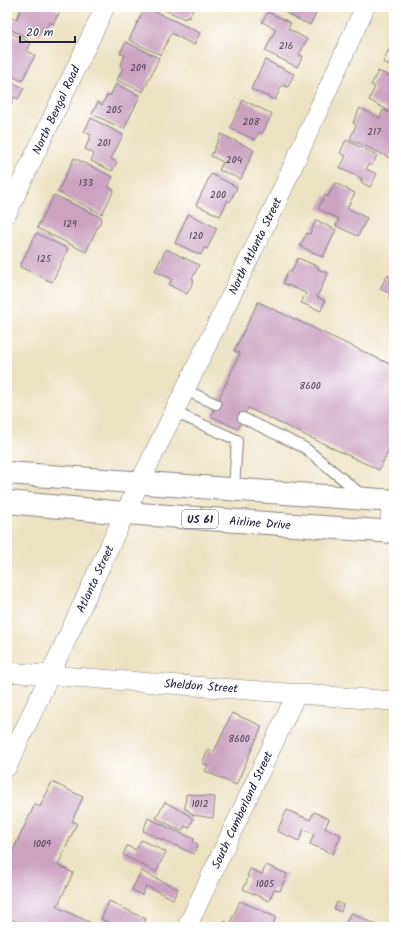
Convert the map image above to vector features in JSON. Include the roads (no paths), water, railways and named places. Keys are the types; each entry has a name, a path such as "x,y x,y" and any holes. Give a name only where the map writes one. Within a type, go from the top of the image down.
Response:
{"highway":[{"path":"7,473 394,500"},
{"name":"Airline Drive","path":"7,502 125,513 392,532"}],"street":[{"name":"North Bengal Road","path":"7,213 105,7"},
{"name":"North Atlanta Street","path":"140,482 277,201 365,7"},
{"name":"Atlanta Street","path":"7,767 140,482"},
{"path":"392,532 391,509 394,500"},
{"name":"Sheldon Street","path":"7,672 394,701"},
{"name":"South Cumberland Street","path":"187,927 298,693"}],"lane":[{"path":"185,390 216,404"},
{"path":"174,412 237,440 234,489"},
{"path":"243,418 305,448 367,499"}]}
